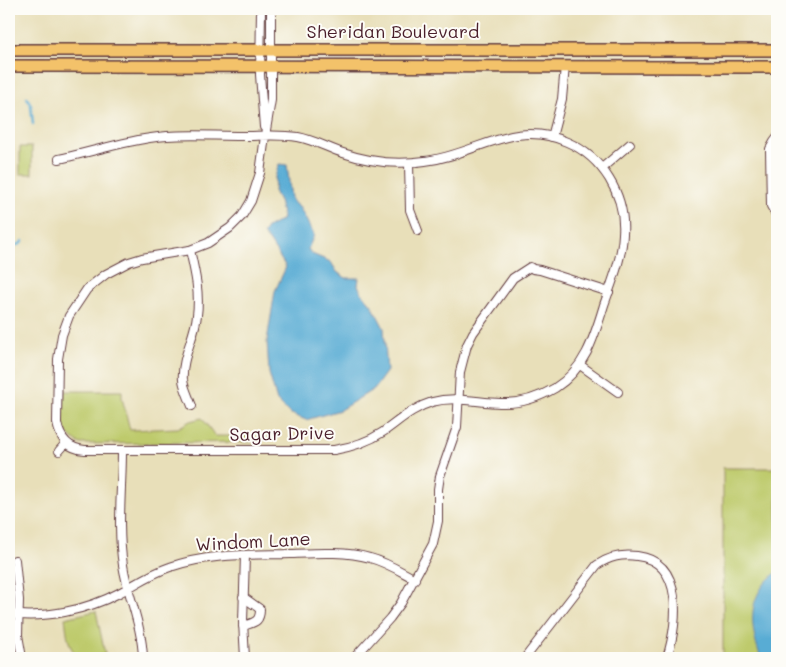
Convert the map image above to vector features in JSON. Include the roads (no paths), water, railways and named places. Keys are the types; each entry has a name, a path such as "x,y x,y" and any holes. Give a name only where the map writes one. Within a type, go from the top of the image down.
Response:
{"main road":[{"name":"Sheridan Boulevard","path":"9,50 777,50"},
{"name":"Sheridan Boulevard","path":"9,66 777,67"}],"street":[{"path":"59,451 66,443 58,430 58,351 65,325 78,301 100,278 120,266 142,258 190,250 220,236 233,226 246,210 257,186 272,100 266,66 260,49 261,9"},
{"path":"265,136 261,104 266,66 272,49 271,9"},
{"path":"552,136 562,99 565,66"},
{"name":"Sagar Drive","path":"60,159 166,136 265,136 301,138 357,157 379,162 409,163 448,157 499,138 526,133 552,136 578,147 590,156 602,168 613,186 618,197 623,221 621,251 593,341 580,364 566,380 553,389 527,400 499,403 459,399 431,402 406,414 373,439 349,448 334,450 80,450 66,443"},
{"path":"772,141 770,149 771,206 777,220"},
{"path":"602,168 630,144"},
{"path":"409,163 410,210 418,231"},
{"path":"190,250 198,298 197,316 184,366 183,381 192,406"},
{"path":"354,658 402,603 433,544 436,532 440,476 458,427 460,372 467,345 473,333 513,278 530,267 533,270 540,270 609,292"},
{"path":"580,364 618,392"},
{"path":"122,450 120,543 129,588 140,628 143,658"},
{"name":"Windom Lane","path":"9,614 33,615 86,606 129,588 152,574 189,561 208,557 320,553 356,555 383,562 415,579"},
{"path":"526,658 597,565 605,559 623,554 655,561 662,567 672,582 674,591 674,621 668,658"},
{"path":"244,555 244,658"},
{"path":"15,560 19,600 18,635 22,658"},
{"path":"243,597 260,609 260,617 252,623 243,626"}],"water":[{"path":"279,164 287,165 291,198 300,208 314,235 308,249 312,254 331,262 337,272 346,278 359,278 358,285 361,292 372,305 384,328 387,371 374,389 340,410 306,420 289,413 277,401 269,373 267,341 275,291 286,267 263,234 267,228 283,219 279,201 274,191 275,177"},
{"path":"777,572 777,658 761,658 753,629 753,610 760,591"}],"waterway":[{"path":"27,97 31,106 33,124"},
{"path":"9,247 20,244 23,241"}]}
